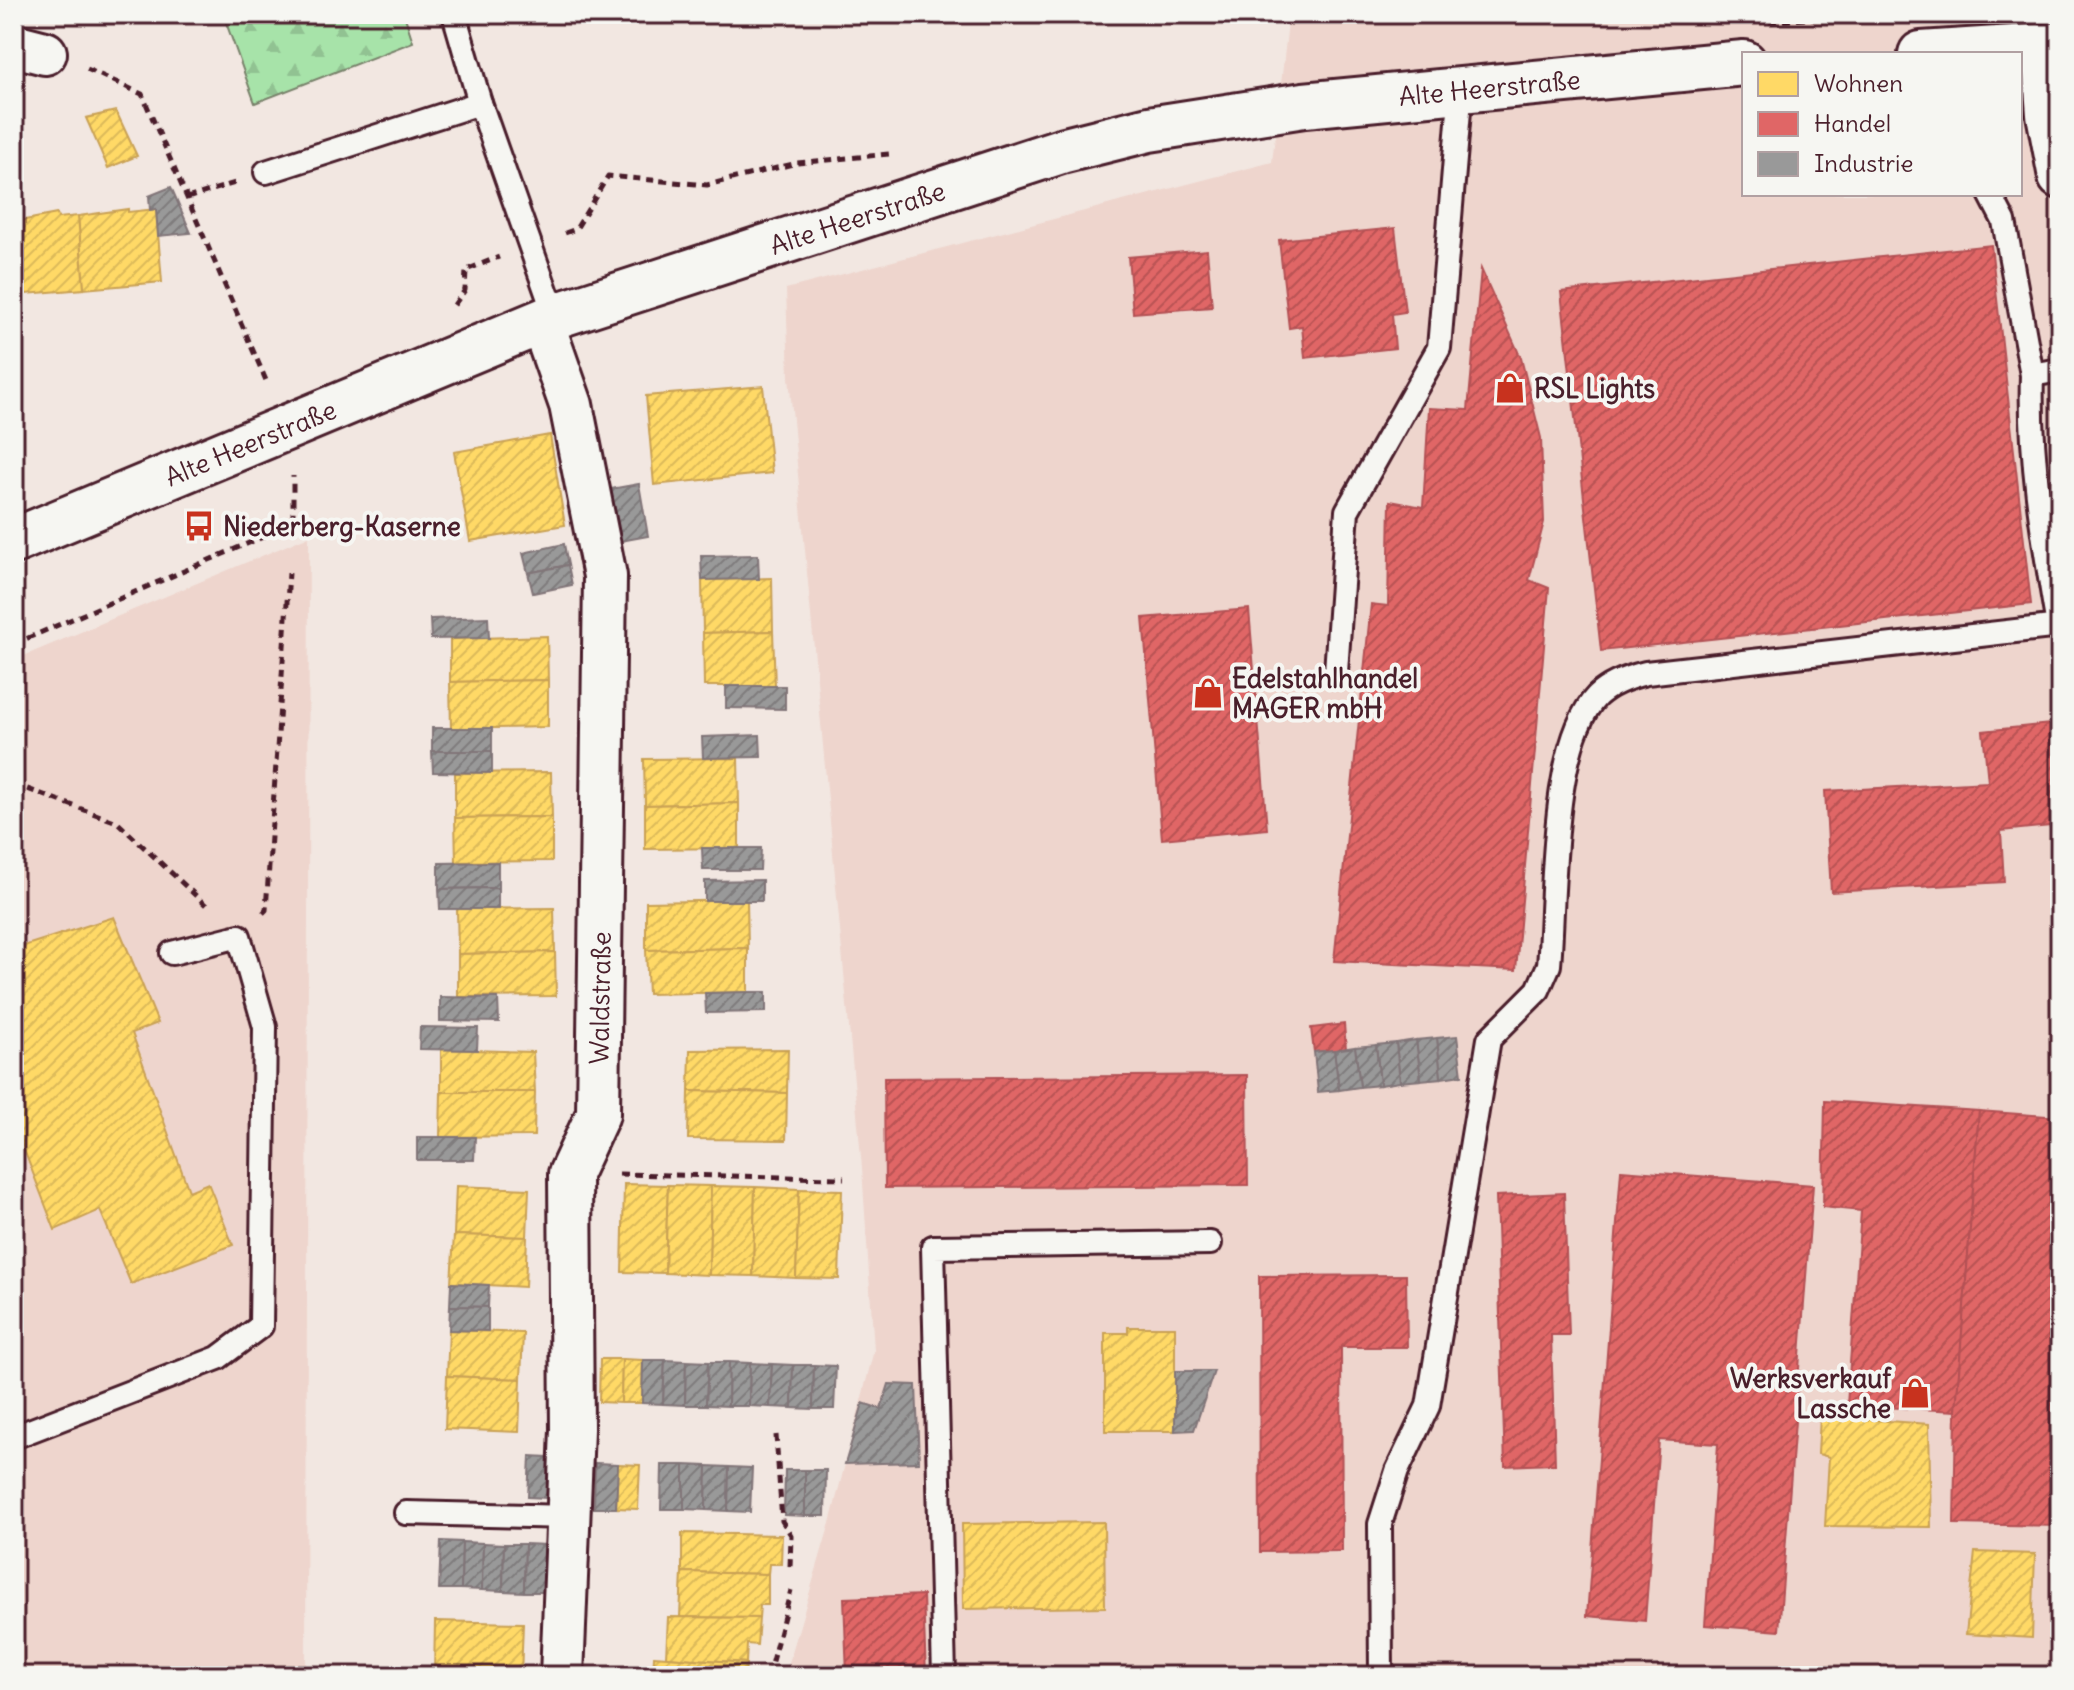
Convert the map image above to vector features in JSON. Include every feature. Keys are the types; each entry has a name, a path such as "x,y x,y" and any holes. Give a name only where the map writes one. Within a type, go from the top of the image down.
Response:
{"street":[{"path":"1950,52 2052,45 2048,114 2060,177"},
{"name":"Alte Heerstraße","path":"14,541 549,319 1046,156 1149,129 1304,105 1461,87 1742,63"},
{"name":"Waldstraße","path":"549,319 571,405 605,576 598,1114 570,1174 569,1517 562,1676"}],"lane":[{"path":"454,14 480,103 529,245 549,319"},
{"path":"1336,672 1347,511 1439,348 1461,87"},
{"path":"266,172 480,103"},
{"path":"1381,1676 1380,1524 1397,1471 1428,1406 1489,1039 1538,990 1549,965 1564,772 1575,728 1597,697 1622,679 1646,673 2059,626 2038,500 2030,415 2032,375 2004,221 1991,196"},
{"path":"2032,375 2060,370"},
{"path":"14,1437 218,1358 261,1326 265,1027 239,936 172,953"},
{"path":"944,1676 933,1247 1210,1243"},
{"path":"406,1513 569,1517"}],"path":[{"path":"29,49 122,83 142,94 269,388 281,429"},
{"path":"442,313 454,306 465,290 466,270 576,229 608,176 707,185 797,163 860,159 903,152"},
{"path":"187,198 266,172"},
{"path":"14,644 293,524 293,472 279,478"},
{"path":"14,784 117,822 239,936 266,910 289,573"},
{"path":"570,1174 844,1178"},
{"path":"776,1435 782,1521 791,1535 790,1568"},
{"path":"768,1676 791,1590"}],"shaded area":[{"path":"1289,14 2060,14 2060,1676 785,1676 830,1523 874,1350 862,1168 789,377 786,289 1272,162"},
{"path":"309,536 306,1676 14,1676 14,660"}],"green space":[{"path":"223,14 404,14 413,42 255,103"}],"building: Wohnen":[{"path":"116,111 137,156 108,168 86,118"},
{"path":"128,209 128,212 156,209 162,282 84,289 78,216"},
{"path":"57,214 58,218 78,216 84,289 14,295 14,222"},
{"path":"763,386 772,473 654,485 646,396"},
{"path":"550,435 565,525 470,541 454,452"},
{"path":"772,578 773,631 703,633 702,580"},
{"path":"773,631 775,686 704,686 703,633"},
{"path":"547,636 548,680 450,682 450,639"},
{"path":"548,680 548,727 451,729 450,682"},
{"path":"738,758 739,803 645,805 644,759"},
{"path":"551,772 552,817 455,818 455,773"},
{"path":"739,803 739,848 645,849 645,805"},
{"path":"552,817 552,861 456,862 455,818"},
{"path":"747,900 748,948 646,950 646,902"},
{"path":"554,908 555,952 458,954 457,909"},
{"path":"114,917 158,1023 132,1033 189,1191 208,1183 233,1245 131,1284 100,1210 55,1230 14,1124 14,949"},
{"path":"748,948 748,992 648,994 646,950"},
{"path":"555,952 556,996 458,997 458,954"},
{"path":"441,1049 533,1052 535,1092 441,1092"},
{"path":"788,1049 787,1093 689,1091 690,1050"},
{"path":"689,1091 787,1093 786,1140 688,1139"},
{"path":"441,1092 535,1092 534,1136 440,1137"},
{"path":"624,1184 668,1185 665,1273 622,1272"},
{"path":"668,1185 711,1186 709,1275 665,1273"},
{"path":"456,1186 529,1189 527,1237 454,1235"},
{"path":"711,1186 755,1187 753,1276 709,1275"},
{"path":"755,1187 799,1189 796,1278 753,1276"},
{"path":"799,1189 842,1190 839,1279 796,1278"},
{"path":"454,1235 527,1237 525,1287 451,1283"},
{"path":"1128,1327 1175,1327 1175,1431 1105,1431 1105,1333 1128,1333"},
{"path":"449,1330 523,1333 521,1379 447,1376"},
{"path":"600,1359 622,1359 621,1403 599,1402"},
{"path":"622,1359 643,1360 642,1403 621,1403"},
{"path":"447,1376 521,1379 519,1432 445,1429"},
{"path":"1820,1416 1929,1424 1931,1527 1825,1526 1829,1457 1818,1454"},
{"path":"618,1464 640,1465 638,1509 616,1508"},
{"path":"1104,1522 1105,1607 963,1609 962,1524"},
{"path":"682,1533 782,1535 781,1564 769,1564 768,1574 682,1572"},
{"path":"1975,1552 2035,1554 2032,1638 1966,1634"},
{"path":"682,1572 768,1574 768,1605 760,1605 759,1618 680,1617"},
{"path":"668,1617 759,1618 757,1645 747,1644 746,1663 666,1657"},
{"path":"435,1621 523,1623 521,1676 434,1676"},
{"path":"654,1656 746,1663 745,1676 653,1676"}],"building: Handel":[{"path":"1395,228 1405,312 1392,314 1395,348 1305,358 1302,326 1289,328 1279,240"},
{"path":"1991,245 2031,604 1601,651 1561,292"},
{"path":"1207,250 1212,307 1133,313 1128,257"},
{"path":"1481,269 1521,358 1541,438 1544,522 1529,580 1549,588 1516,970 1334,961 1371,604 1388,606 1390,501 1423,507 1429,408 1468,410"},
{"path":"1249,609 1267,829 1162,839 1143,618"},
{"path":"2060,723 2060,825 2001,831 2004,882 1831,892 1825,791 1988,782 1983,731"},
{"path":"1344,1024 1346,1049 1314,1052 1311,1028"},
{"path":"1247,1075 1248,1185 885,1188 884,1078"},
{"path":"1825,1101 1979,1111 1956,1411 1847,1405 1861,1211 1823,1207"},
{"path":"1979,1111 2060,1117 2060,1526 1954,1524 1956,1411"},
{"path":"1621,1170 1813,1185 1779,1631 1705,1625 1718,1444 1659,1440 1645,1621 1587,1616"},
{"path":"1564,1193 1569,1335 1551,1335 1555,1464 1505,1466 1496,1196"},
{"path":"1406,1275 1407,1347 1341,1347 1342,1551 1260,1552 1259,1276"},
{"path":"923,1595 926,1676 847,1676 844,1598"}],"building: Industrie":[{"path":"171,187 191,233 158,236 156,209 150,210 149,196"},
{"path":"639,484 648,536 615,542 605,490"},
{"path":"564,544 568,565 528,573 523,553"},
{"path":"758,555 759,579 702,580 701,556"},
{"path":"568,565 572,585 533,593 528,573"},
{"path":"488,617 489,638 431,639 430,619"},
{"path":"726,686 785,686 785,709 726,708"},
{"path":"432,728 492,728 492,751 432,751"},
{"path":"760,735 761,757 703,758 702,737"},
{"path":"432,751 492,751 492,773 433,772"},
{"path":"702,848 761,848 760,870 703,870"},
{"path":"498,862 498,888 439,889 439,863"},
{"path":"762,880 762,901 705,901 705,881"},
{"path":"498,888 498,909 440,909 439,889"},
{"path":"766,992 766,1012 706,1013 705,993"},
{"path":"440,997 498,998 499,1022 440,1021"},
{"path":"420,1027 478,1028 477,1050 419,1049"},
{"path":"1457,1036 1462,1075 1441,1078 1437,1038"},
{"path":"1437,1038 1441,1078 1421,1080 1416,1040"},
{"path":"1416,1040 1421,1080 1400,1082 1396,1043"},
{"path":"1396,1043 1400,1082 1380,1085 1376,1045"},
{"path":"1376,1045 1380,1085 1360,1087 1355,1047"},
{"path":"1355,1047 1360,1087 1339,1090 1334,1050"},
{"path":"1334,1050 1339,1090 1318,1092 1314,1052"},
{"path":"417,1137 475,1137 474,1160 417,1160"},
{"path":"451,1283 489,1285 488,1307 450,1306"},
{"path":"450,1306 488,1307 488,1331 449,1330"},
{"path":"643,1360 665,1360 663,1404 642,1403"},
{"path":"665,1360 686,1361 685,1405 663,1404"},
{"path":"686,1361 708,1362 706,1405 685,1405"},
{"path":"708,1362 729,1362 728,1406 706,1405"},
{"path":"729,1362 750,1363 749,1406 728,1406"},
{"path":"750,1363 772,1364 770,1407 749,1406"},
{"path":"772,1364 793,1365 792,1408 770,1407"},
{"path":"793,1365 814,1365 813,1409 792,1408"},
{"path":"814,1365 836,1366 834,1409 813,1409"},
{"path":"1175,1371 1214,1371 1194,1430 1175,1431"},
{"path":"889,1384 916,1385 919,1462 845,1464 863,1403 881,1409"},
{"path":"530,1456 548,1457 547,1498 528,1497"},
{"path":"595,1463 618,1464 616,1508 594,1508"},
{"path":"662,1465 684,1465 684,1509 661,1509"},
{"path":"684,1465 707,1466 706,1510 684,1509"},
{"path":"707,1466 729,1467 728,1511 706,1510"},
{"path":"729,1467 752,1468 750,1512 728,1511"},
{"path":"785,1470 805,1470 805,1516 784,1515"},
{"path":"805,1470 826,1470 825,1516 805,1516"},
{"path":"441,1541 462,1542 461,1589 439,1589"},
{"path":"462,1542 483,1543 482,1590 461,1589"},
{"path":"483,1543 504,1544 503,1591 482,1590"},
{"path":"504,1544 525,1544 524,1592 503,1591"},
{"path":"525,1544 547,1545 545,1592 524,1592"}],"place":[{"name":"RSL Lights","path":"1510,388"},
{"name":"Niederberg-Kaserne","path":"199,526"},
{"name":"Edelstahlhandel MAGER mbH","path":"1208,693"},
{"name":"Werksverkauf Lassche","path":"1915,1393"}]}
